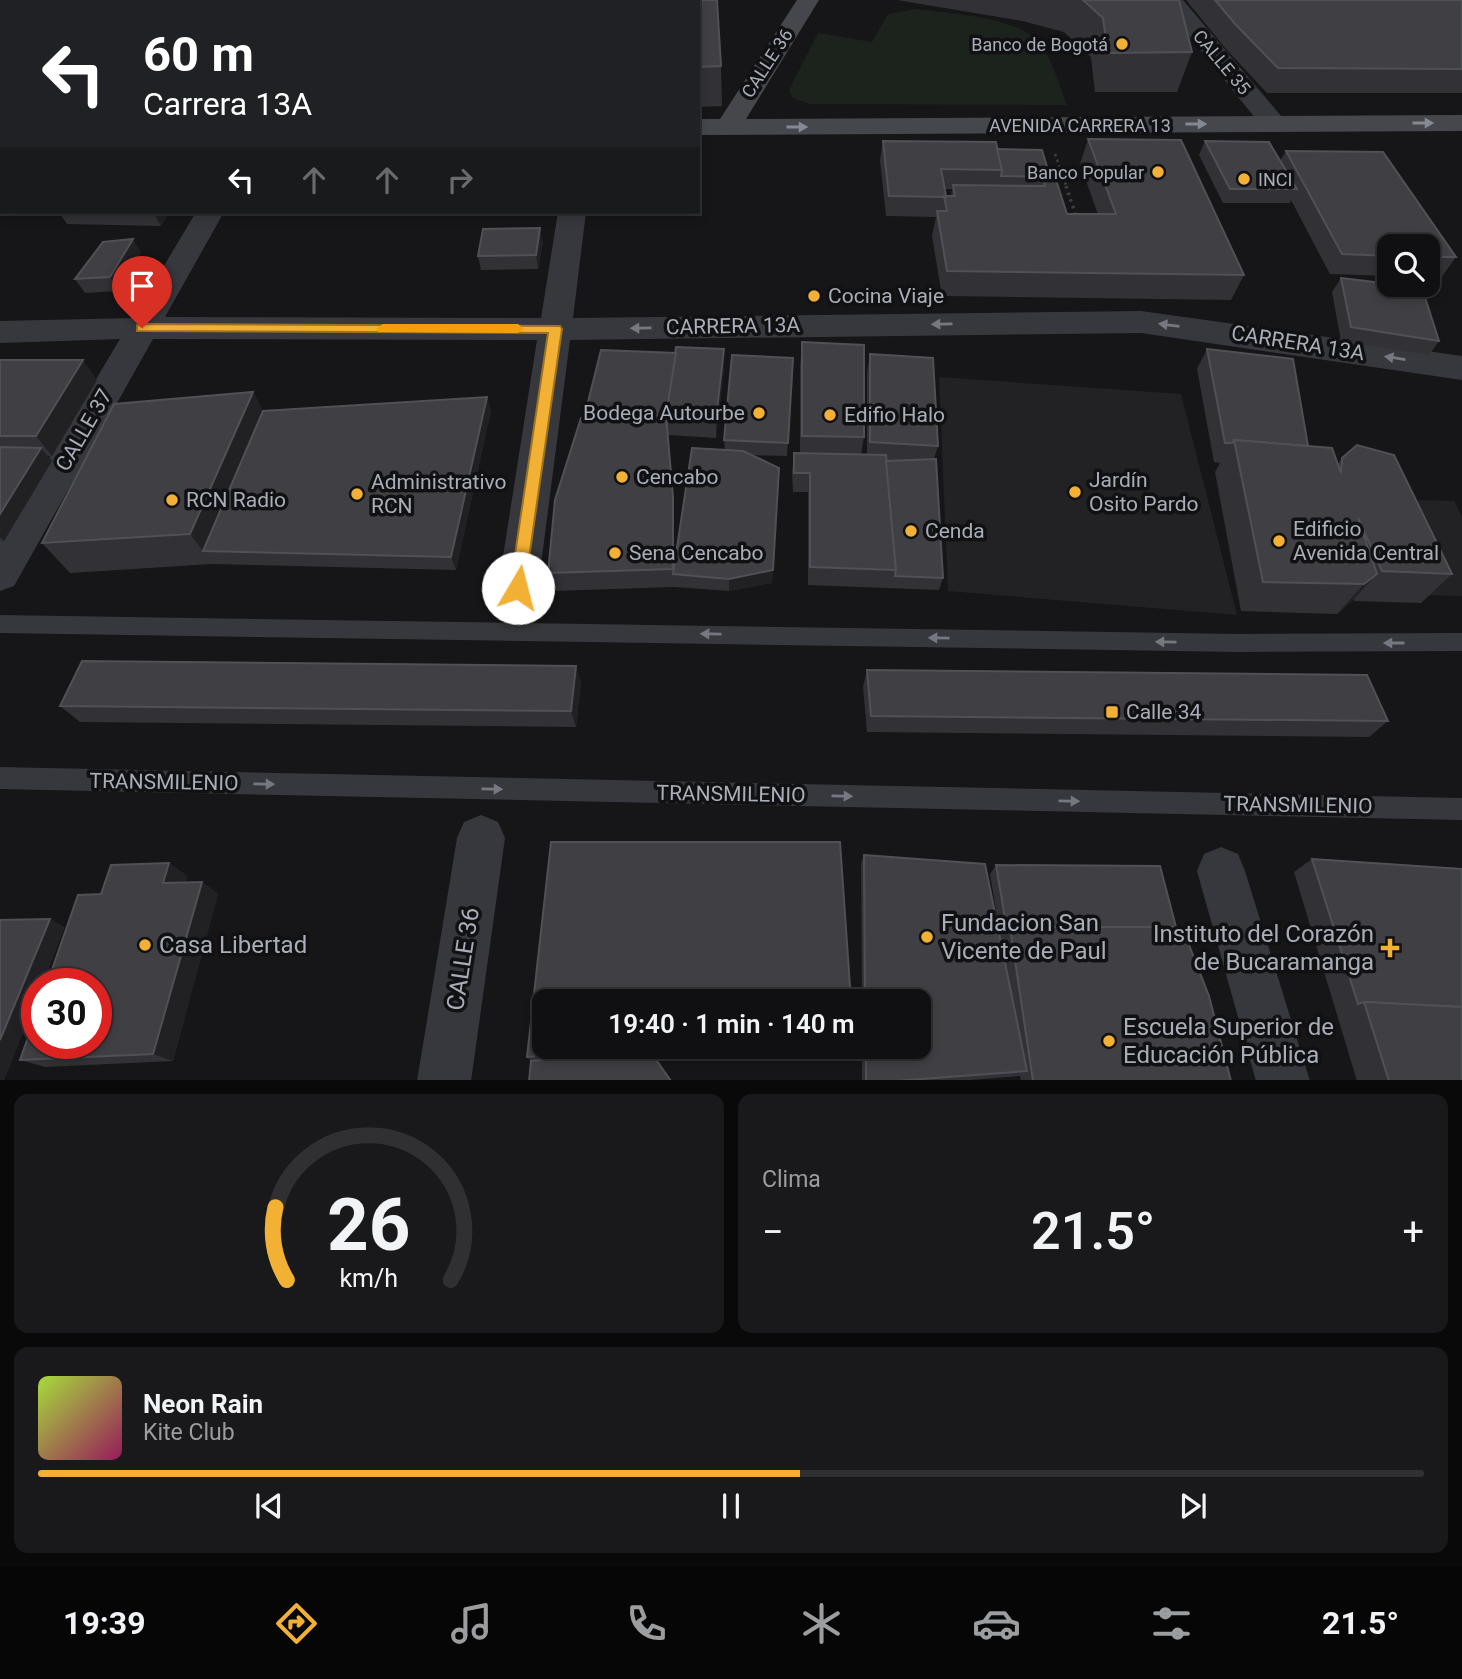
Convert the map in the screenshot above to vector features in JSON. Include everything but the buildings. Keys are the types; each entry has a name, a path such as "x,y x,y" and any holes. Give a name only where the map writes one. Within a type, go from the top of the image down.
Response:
{"main road":[{"name":"CALLE 36","path":"729,127 808,0"},
{"name":"AVENIDA CARRERA 13","path":"700,127 1462,123"}],"street":[{"name":"CALLE 35","path":"1171,0 1273,123"},
{"name":"CALLE 37","path":"0,575 209,214"},
{"path":"518,588 572,214"},
{"name":"CARRERA 13A","path":"0,332 142,328 555,329 1141,322 1462,368"},
{"name":"CALLE 36","path":"444,1080 481,838"},
{"path":"1221,871 1283,1080"}],"lane":[{"path":"0,624 1238,643 1462,642"},
{"name":"TRANSMILENIO","path":"0,778 1462,809"}],"path":[{"path":"1045,125 1080,227"}],"shaded area":[{"path":"917,9 986,18 1021,30 1034,38 1048,56 1067,105 810,104 793,98 789,90 818,33 872,42 888,14"},
{"name":"Jardín Osito Pardo","path":"939,377 1181,394 1237,615 948,591"},
{"path":"1375,499 1454,501 1462,517 1462,596 1420,595"}],"slow traffic":[{"path":"383,329 518,329"}],"place":[{"name":"Banco de Bogotá","path":"1122,44"},
{"name":"Banco Popular","path":"1158,172"},
{"name":"INCI","path":"1244,179"},
{"name":"Cocina Viaje","path":"814,296"},
{"name":"Bodega Autourbe","path":"759,413"},
{"name":"Edifio Halo","path":"830,415"},
{"name":"Cencabo","path":"622,477"},
{"name":"Jardín Osito Pardo","path":"1075,492"},
{"name":"Administrativo RCN","path":"357,494"},
{"name":"RCN Radio","path":"172,500"},
{"name":"Cenda","path":"911,531"},
{"name":"Edificio Avenida Central","path":"1279,541"},
{"name":"Sena Cencabo","path":"615,553"},
{"name":"Calle 34","path":"1112,712"},
{"name":"Fundacion San Vicente de Paul","path":"927,937"},
{"name":"Casa Libertad","path":"145,945"},
{"name":"Instituto del Corazón de Bucaramanga","path":"1390,948"},
{"name":"Escuela Superior de Educación Pública","path":"1109,1041"}],"route":[{"path":"142,328 555,329 518,588"}]}
